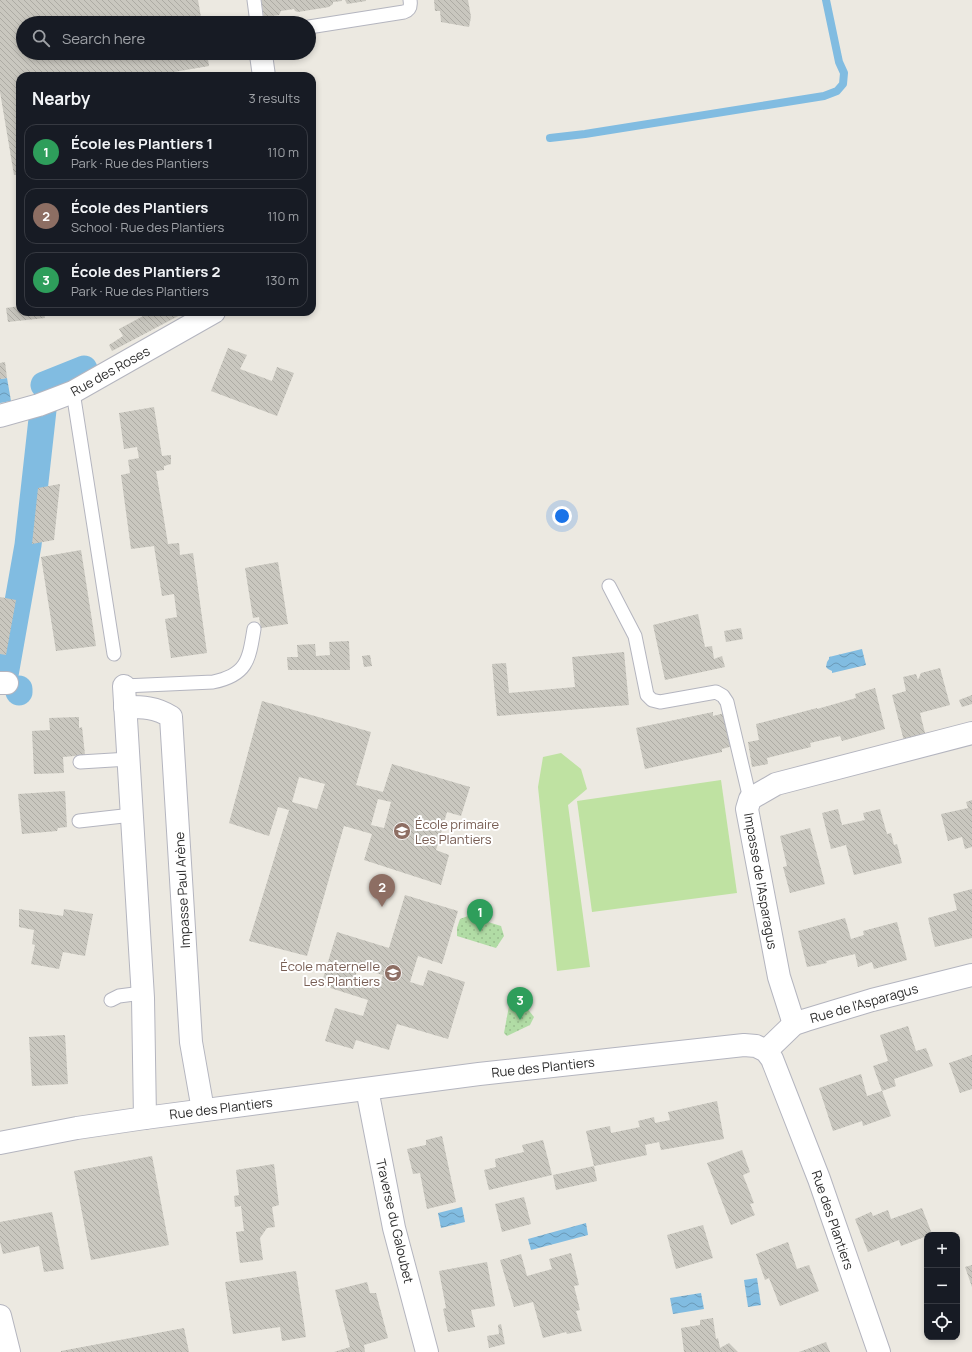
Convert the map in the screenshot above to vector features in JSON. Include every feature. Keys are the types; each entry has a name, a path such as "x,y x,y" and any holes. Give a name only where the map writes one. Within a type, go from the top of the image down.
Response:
{"street":[{"path":"262,60 263,72"},
{"name":"Rue des Roses","path":"0,416 39,405 73,392 207,316"},
{"path":"125,696 143,995 144,1118"},
{"name":"Impasse Paul Arène","path":"125,696 171,716 191,1042 203,1110"},
{"name":"Impasse de l'Asparagus","path":"794,1024 779,977 747,809 750,799 776,784 972,733"},
{"name":"Rue de l'Asparagus","path":"766,1052 794,1024 872,1000 972,975"},
{"name":"Rue des Plantiers","path":"0,1143 77,1128 144,1118 479,1074 744,1045 756,1046 766,1052 772,1059 781,1078 819,1179 880,1352"},
{"name":"Traverse du Galoubet","path":"367,1089 394,1228 427,1352"},
{"path":"0,1316 9,1352"}],"lane":[{"path":"254,0 256,16"},
{"path":"316,26 404,12 410,7 410,0"},
{"path":"73,392 114,654"},
{"path":"609,586 635,636 647,695 652,700 660,702 716,692 723,696 727,702 750,799"},
{"path":"125,696 227,679 239,671 247,662 254,629"},
{"path":"80,762 128,759"},
{"path":"79,821 132,815"},
{"path":"111,1000 119,996 143,995"}],"green space":[{"path":"561,753 581,769 587,789 568,805 590,967 557,971 538,787 543,757"},
{"path":"721,780 737,893 592,912 577,801"},
{"path":"468,916 501,926 504,936 496,948 457,936 457,928 460,919"},
{"path":"520,1003 526,1007 534,1017 530,1025 507,1036 504,1033 509,1006"}],"water":[{"path":"7,378 11,401 0,403 0,379"},
{"path":"862,649 866,665 832,673 832,671 826,667 829,657"},
{"path":"462,1207 465,1222 441,1228 438,1213"},
{"path":"586,1223 588,1235 531,1250 528,1239"},
{"path":"757,1278 761,1305 748,1307 744,1280"},
{"path":"701,1293 704,1309 673,1314 670,1298"}],"building":[{"path":"0,0 198,0 201,16 16,16 16,60 208,60 209,66 174,72 16,72 16,175 14,175 0,92"},
{"path":"261,0 342,0 333,2 333,4 329,7 298,12 294,9 281,11 279,15 264,16"},
{"path":"345,0 366,0 366,1 347,4"},
{"path":"434,0 468,0 471,17 469,27 441,22 440,11 435,11"},
{"path":"16,307 16,316 45,316 45,318 8,322 6,308"},
{"path":"143,316 178,316 112,351 109,345 123,336 119,329"},
{"path":"228,348 247,355 240,369 272,381 277,367 294,373 277,416 211,391"},
{"path":"5,362 7,378 0,379 0,363"},
{"path":"154,407 162,456 171,455 171,464 164,466 164,470 156,471 168,544 179,543 180,555 193,553 207,653 171,658 165,619 177,617 174,594 162,596 154,546 131,549 121,475 130,473 128,460 139,458 137,447 124,449 119,413"},
{"path":"60,484 54,540 32,544 38,488"},
{"path":"81,550 96,646 56,651 41,557"},
{"path":"278,562 288,624 261,628 259,617 253,618 245,568"},
{"path":"0,597 16,600 6,655 0,654"},
{"path":"698,614 705,647 712,646 714,659 722,656 725,667 665,680 653,625"},
{"path":"741,628 743,639 726,642 724,631"},
{"path":"349,641 350,670 288,670 287,657 298,657 297,645 315,644 316,656 330,655 329,642"},
{"path":"624,652 629,705 497,716 492,664 506,663 509,693 575,687 572,657"},
{"path":"370,655 372,666 364,667 362,656"},
{"path":"940,668 950,705 920,713 926,737 904,741 892,695 906,691 903,677 916,674 918,680 921,673"},
{"path":"875,688 885,729 842,741 840,736 810,743 811,747 767,758 768,764 752,767 748,742 759,740 756,724 856,698 855,694"},
{"path":"972,695 972,704 962,707 959,700"},
{"name":"École primaire Les Plantiers","path":"262,701 371,732 356,785 383,792 392,764 470,787 461,816 447,812 436,850 449,855 441,885 364,860 372,834 344,826 307,956 249,941 289,810 278,807 269,836 229,823","holes":["299,777 325,784 317,809 292,802","378,799 391,802 384,828 371,825"]},
{"path":"713,712 713,716 725,713 733,746 722,749 722,752 645,769 636,728"},
{"path":"79,717 79,728 82,727 85,755 63,757 64,773 34,774 32,731 50,730 49,718"},
{"path":"65,791 67,827 58,828 57,831 22,834 18,794"},
{"path":"972,800 972,847 965,849 962,837 948,841 941,814 968,808 966,802"},
{"path":"838,809 842,825 865,820 863,813 880,809 887,834 891,833 894,845 897,844 902,863 854,875 846,845 831,849 822,813"},
{"path":"810,828 825,884 790,893 783,867 787,866 780,836"},
{"path":"972,889 972,938 935,947 928,918 957,910 953,894"},
{"name":"École maternelle Les Plantiers","path":"405,895 458,911 442,964 418,956 410,982 423,986 428,970 465,982 448,1039 397,1024 389,1050 356,1040 353,1049 325,1041 335,1008 363,1016 368,1000 321,985 337,932 389,948","holes":["358,968 383,975 379,987 354,981"]},
{"path":"19,909 63,916 64,909 93,914 85,956 63,952 59,969 31,964 35,945 32,944 34,930 19,927"},
{"path":"845,918 851,939 864,935 863,931 897,922 907,960 874,969 872,962 858,967 855,954 826,961 827,963 807,967 798,931"},
{"path":"908,1026 916,1051 926,1048 933,1066 894,1079 896,1086 882,1091 873,1066 888,1061 880,1035"},
{"path":"65,1035 68,1084 32,1086 29,1037"},
{"path":"972,1055 972,1089 960,1093 949,1063"},
{"path":"861,1074 867,1096 882,1091 891,1116 863,1126 862,1121 833,1131 819,1088"},
{"path":"717,1101 724,1139 661,1150 659,1142 645,1145 647,1155 594,1166 586,1131 610,1126 611,1133 640,1127 638,1121 654,1117 655,1123 670,1120 668,1112"},
{"path":"442,1136 456,1202 427,1209 420,1173 413,1174 407,1149 426,1145 426,1140"},
{"path":"543,1140 552,1175 489,1190 484,1170 496,1167 495,1159 524,1152 522,1145"},
{"path":"742,1150 750,1172 743,1175 754,1203 750,1204 755,1215 731,1225 707,1163"},
{"path":"152,1156 169,1245 91,1260 74,1171"},
{"path":"274,1164 279,1205 272,1207 275,1227 267,1228 260,1238 263,1260 240,1263 236,1232 244,1231 241,1206 235,1207 234,1196 239,1195 236,1170"},
{"path":"594,1166 597,1181 556,1190 553,1175"},
{"path":"524,1197 531,1224 502,1232 495,1204"},
{"path":"922,1208 931,1232 924,1232 924,1237 901,1246 899,1240 868,1252 855,1219 871,1212 873,1216 888,1210 891,1219"},
{"path":"52,1212 64,1269 44,1272 39,1246 3,1254 0,1242 0,1222"},
{"path":"703,1225 713,1258 676,1269 667,1235"},
{"path":"788,1242 797,1269 809,1265 819,1291 780,1306 769,1278 765,1280 756,1254"},
{"path":"571,1253 579,1285 574,1286 580,1310 576,1311 582,1331 567,1334 566,1332 543,1338 533,1302 514,1307 500,1260 521,1254 527,1276 552,1269 549,1259"},
{"path":"487,1262 495,1306 471,1310 475,1327 448,1332 443,1309 446,1308 439,1271"},
{"path":"972,1265 972,1287 965,1267"},
{"path":"296,1271 306,1337 282,1341 280,1327 233,1334 225,1282"},
{"path":"367,1282 370,1293 376,1293 388,1338 364,1345 365,1352 334,1352 350,1347 335,1290"},
{"path":"713,1318 716,1339 718,1338 720,1348 729,1343 738,1352 684,1352 681,1328 700,1325 700,1320"},
{"path":"501,1324 505,1344 489,1348 487,1336 499,1334 498,1325"},
{"path":"184,1328 189,1352 61,1352 61,1351"},
{"path":"826,1342 830,1352 799,1352"}],"waterway":[{"path":"550,138 585,134 824,96 837,91 843,84 844,73 839,62 826,0"},
{"path":"44,385 84,369"},
{"path":"5,675 28,545 43,410"}],"place":[{"name":"École primaire Les Plantiers","path":"402,831"},
{"name":"École des Plantiers","path":"382,907"},
{"name":"École les Plantiers 1","path":"480,932"},
{"name":"École maternelle Les Plantiers","path":"393,973"},
{"name":"École des Plantiers 2","path":"520,1020"}]}
